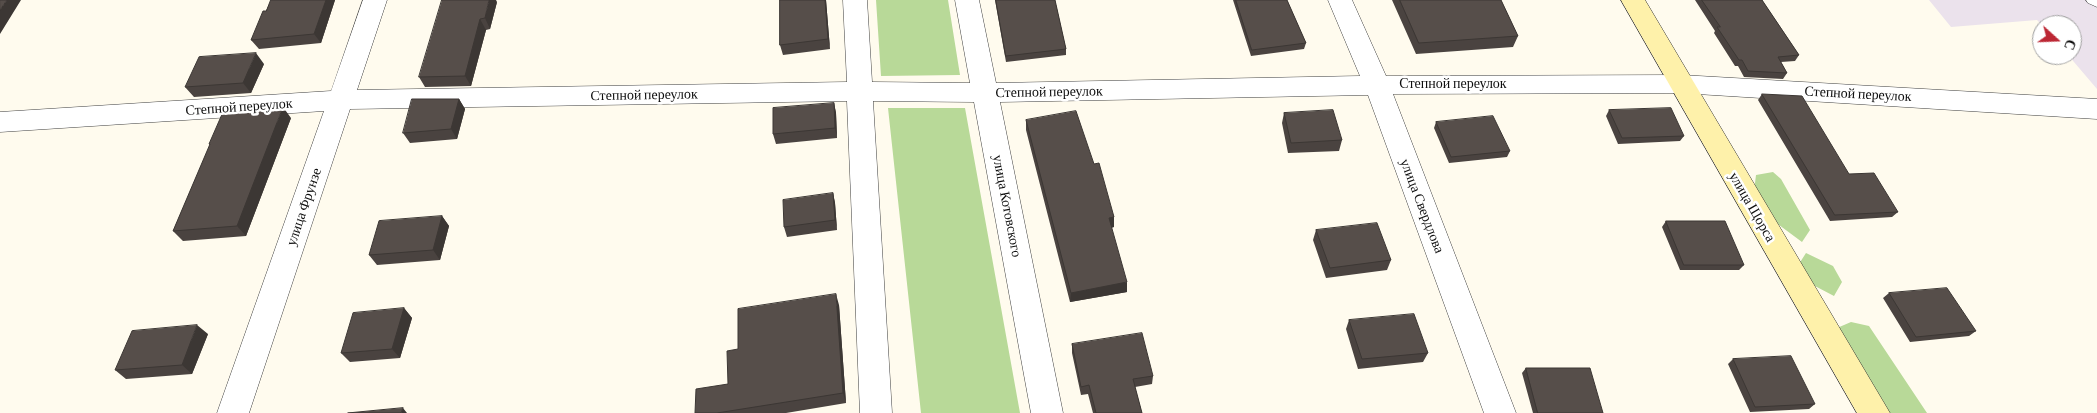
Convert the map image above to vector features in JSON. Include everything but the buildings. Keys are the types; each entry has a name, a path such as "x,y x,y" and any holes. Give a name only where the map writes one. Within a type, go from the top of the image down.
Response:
{"street":[{"name":"улица Фрунзе","path":"233,413 375,0"},
{"path":"855,0 876,413"},
{"name":"улица Котовского","path":"967,0 1047,413"},
{"name":"улица Свердлова","path":"1340,0 1377,85 1500,413"},
{"name":"улица Щорса","path":"1633,0 1874,413"},
{"name":"Степной переулок","path":"0,122 341,100 860,91 985,93 1377,85 1681,84 2097,109"}],"lane":[{"path":"2093,0 2097,2"}],"shaded area":[{"path":"1929,0 2097,0 2097,89 2077,65 2082,65 2082,15 2032,15 2032,20 1951,27"}],"green space":[{"path":"876,0 948,0 960,75 881,76"},
{"path":"888,108 965,108 1020,413 921,413"},
{"path":"1773,172 1781,179 1810,230 1802,242 1775,222 1754,191 1756,175"},
{"path":"1806,253 1833,266 1842,282 1834,296 1813,285 1797,267"},
{"path":"1851,322 1869,326 1927,413 1889,413 1837,328"}]}
